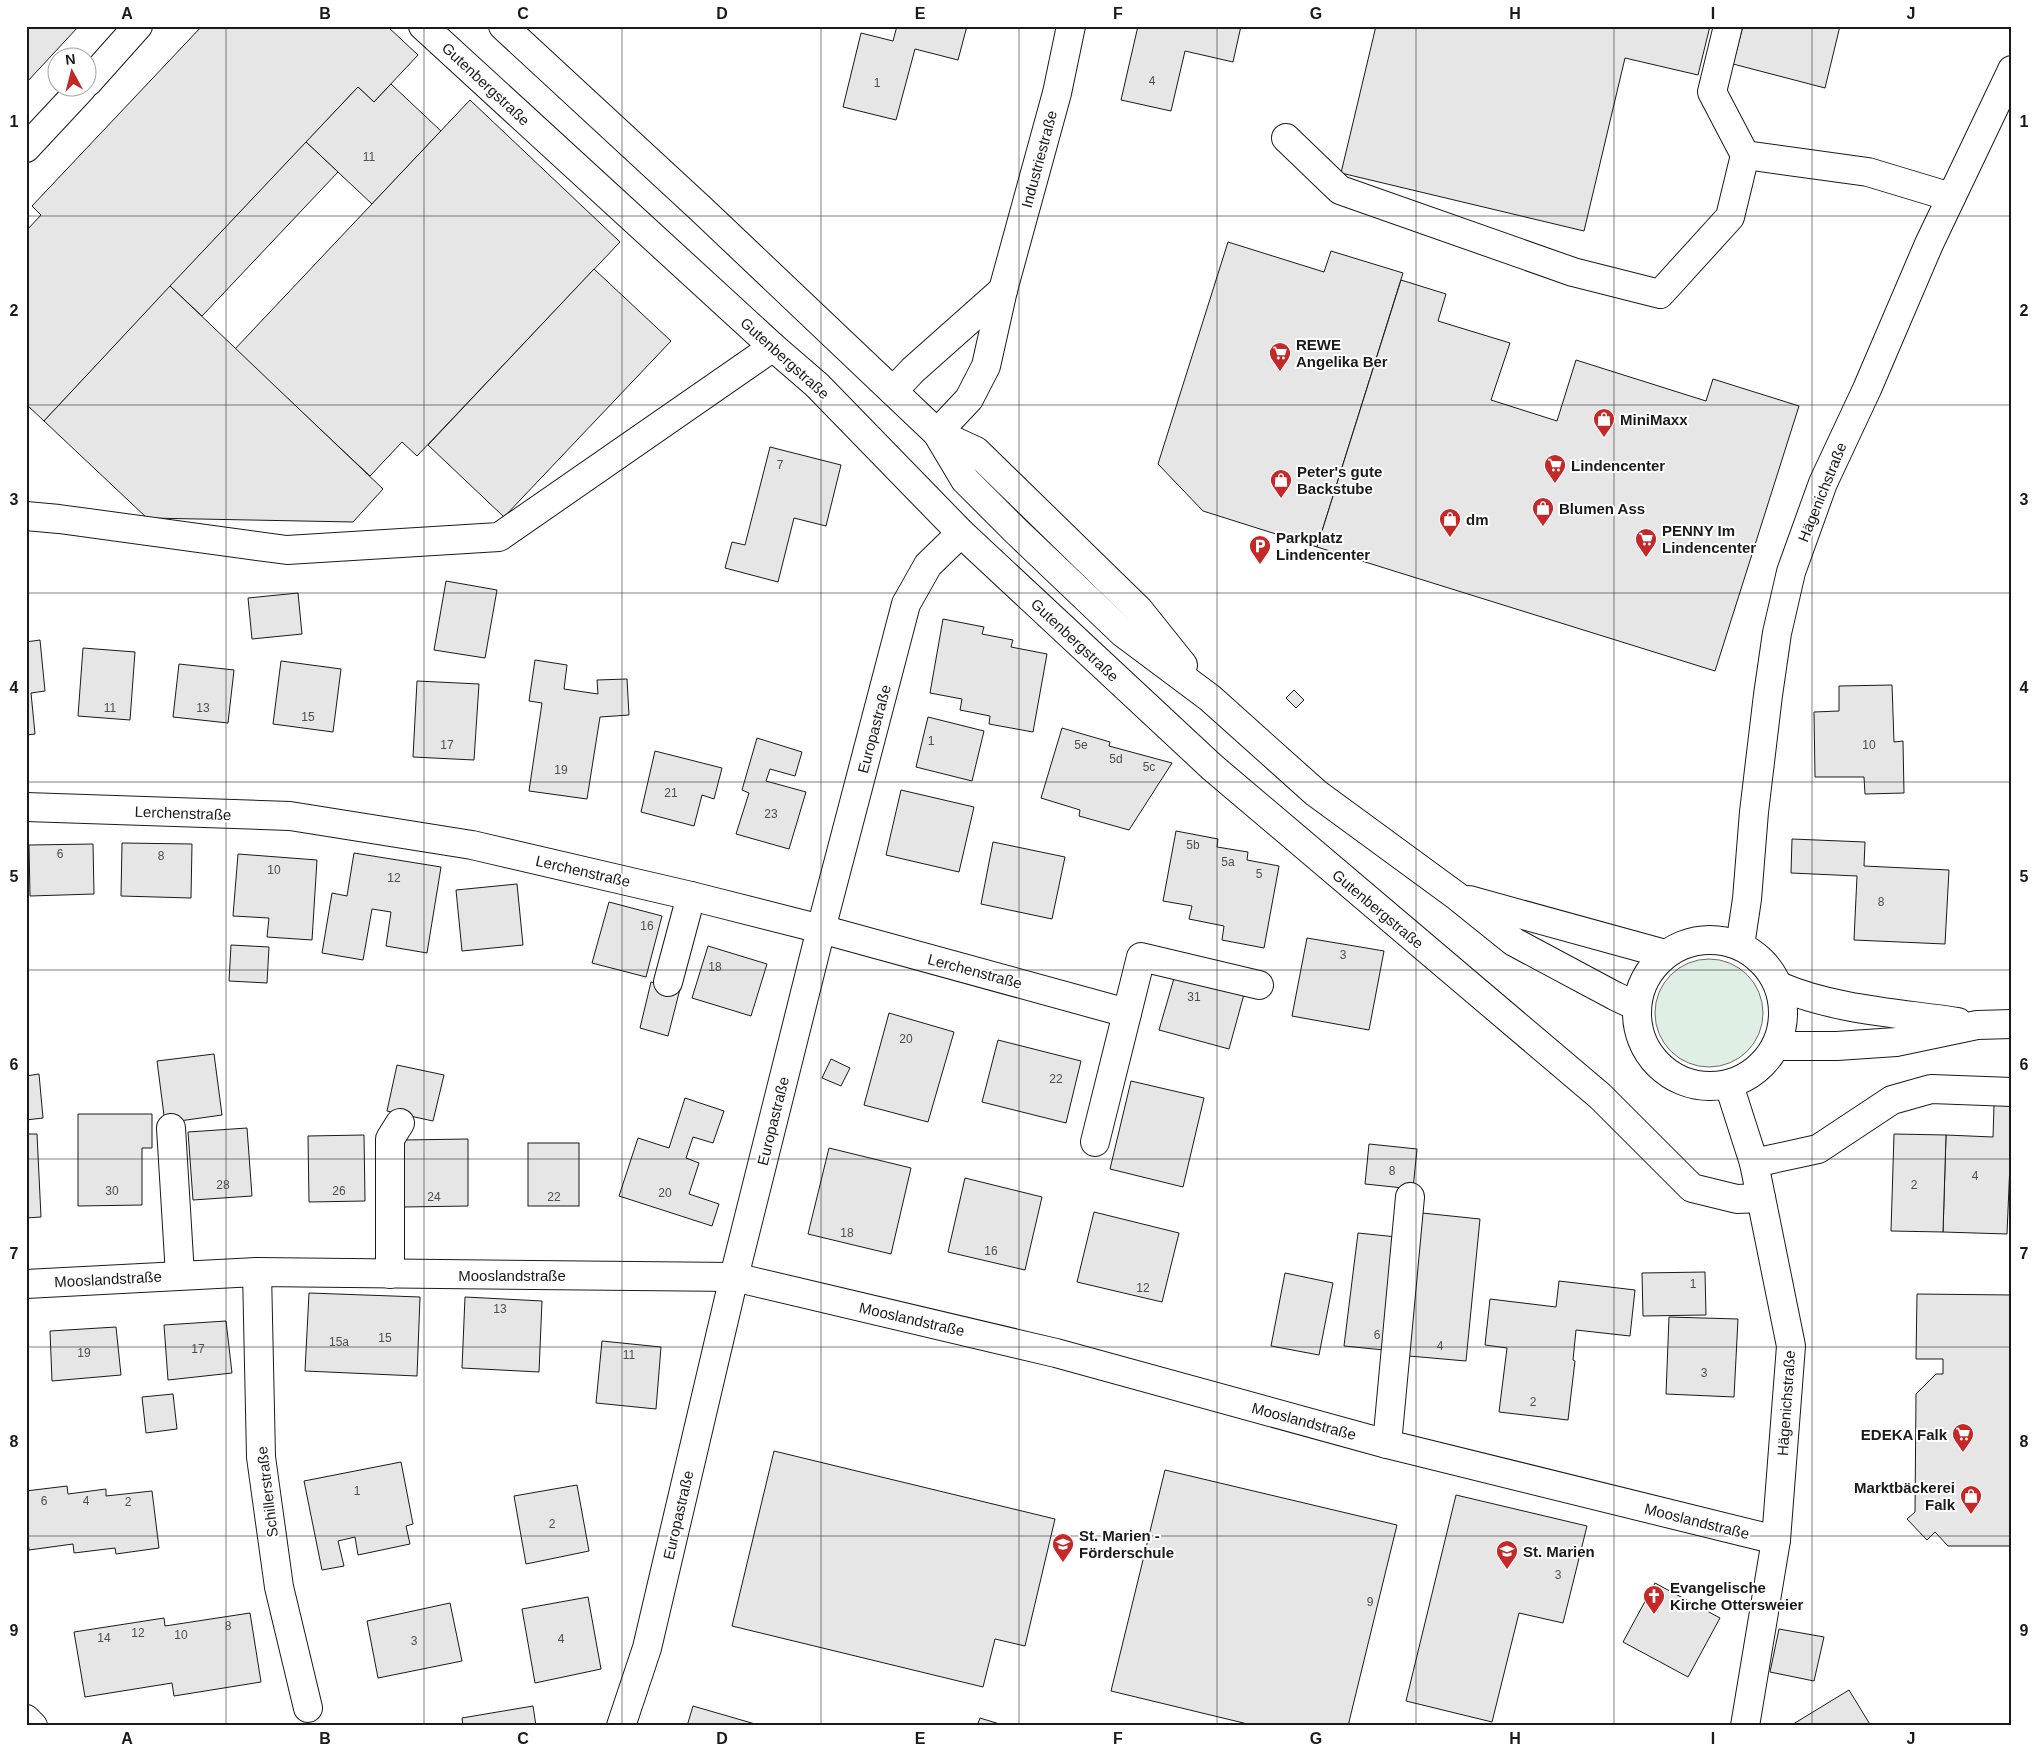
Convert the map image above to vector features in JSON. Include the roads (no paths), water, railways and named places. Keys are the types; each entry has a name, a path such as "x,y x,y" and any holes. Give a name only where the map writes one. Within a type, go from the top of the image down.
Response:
{"street":[{"path":"98,71 138,26"},
{"name":"Gutenbergstraße","path":"423,26 773,347 817,384 961,533 1212,767 1600,1096 1692,1188 1738,1199 1761,1198"},
{"path":"503,26 702,209 937,433 976,451 1139,610 1210,698 1316,793 1458,897 1514,942 1636,1006"},
{"name":"Industriestraße","path":"937,433 969,399 986,366 1003,290 1057,93 1071,26"},
{"path":"1286,138 1340,190 1573,272 1660,294 1730,217 1746,155 1712,92 1728,26"},
{"name":"Hägenichstraße","path":"1740,946 1747,900 1754,812 1772,668 1777,633 1791,572 1823,483 1867,389 1929,244 2012,70"},
{"path":"26,148 73,98"},
{"path":"1746,155 1868,172 1951,197"},
{"path":"893,391 913,370 1003,290"},
{"path":"26,516 59,518 287,550 499,537 773,347"},
{"name":"Europastraße","path":"621,1726 647,1648 734,1277 821,929 906,604 928,565 961,533"},
{"name":"Lerchenstraße","path":"26,807 290,816 472,845 691,896 821,929 1127,1013"},
{"path":"668,982 691,896"},
{"path":"1458,897 1665,954"},
{"path":"1701,940 1721,940 1740,946 1756,955 1769,970 1779,986 1784,1006 1782,1027 1776,1046 1757,1071 1729,1085 1700,1087 1673,1078 1651,1059 1638,1034 1636,1006 1645,977 1665,954 1682,945 1701,940"},
{"path":"1094,1142 1141,957 1259,985"},
{"path":"1779,986 1800,995 1842,1005 1977,1025 2012,1024"},
{"path":"1776,1046 1838,1046 1896,1042 1977,1025"},
{"name":"Hägenichstraße","path":"1729,1085 1754,1163 1791,1346 1776,1540 1745,1726"},
{"path":"1754,1163 1818,1149 1892,1100 1931,1089 2012,1092"},
{"path":"390,1274 390,1139 400,1123"},
{"path":"171,1128 180,1275"},
{"path":"1387,1444 1410,1197"},
{"name":"Mooslandstraße","path":"26,1284 257,1272 734,1277 1056,1353 1387,1444 1776,1540"},
{"name":"Schillerstraße","path":"257,1272 261,1457 279,1587 308,1708"},
{"path":"26,1719 34,1726"}],"place":[{"name":"REWE Angelika Ber","path":"1280,372"},
{"name":"MiniMaxx","path":"1604,438"},
{"name":"Lindencenter","path":"1555,484"},
{"name":"Peter's gute Backstube","path":"1281,499"},
{"name":"Blumen Ass","path":"1543,527"},
{"name":"dm","path":"1450,538"},
{"name":"PENNY Im Lindencenter","path":"1646,558"},
{"name":"Parkplatz Lindencenter","path":"1260,565"},
{"name":"EDEKA Falk","path":"1963,1453"},
{"name":"Marktbäckerei Falk","path":"1971,1515"},
{"name":"St. Marien - Förderschule","path":"1063,1563"},
{"name":"St. Marien","path":"1507,1570"},
{"name":"Evangelische Kirche Ottersweier","path":"1654,1615"}]}
